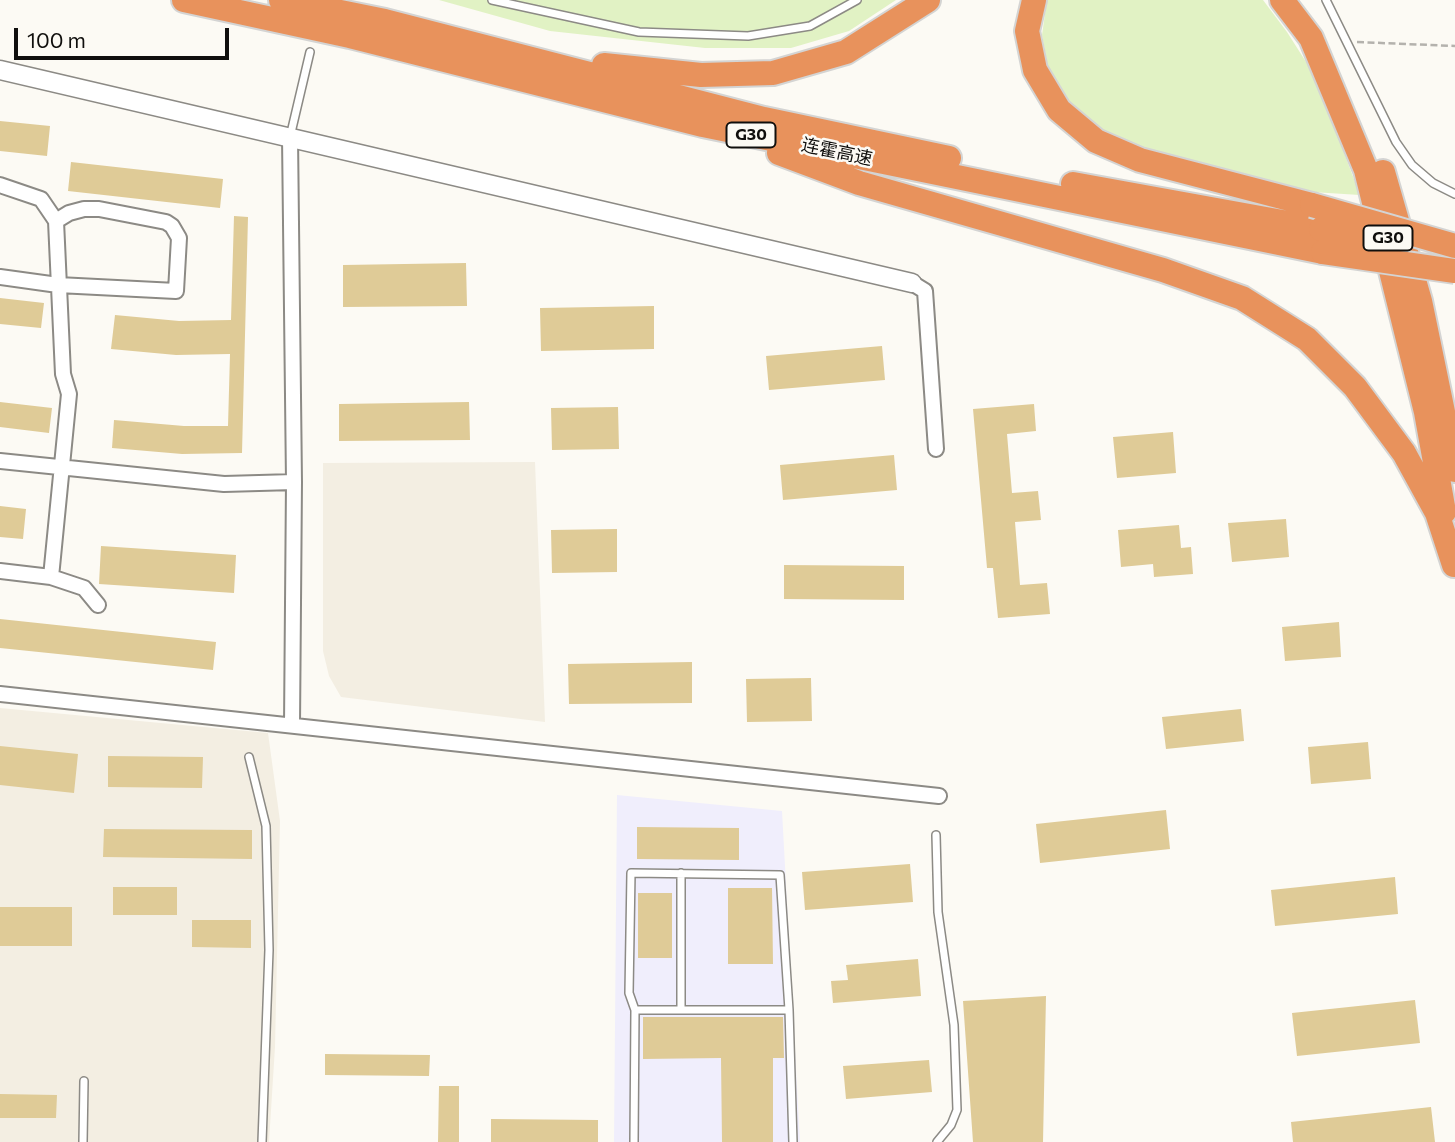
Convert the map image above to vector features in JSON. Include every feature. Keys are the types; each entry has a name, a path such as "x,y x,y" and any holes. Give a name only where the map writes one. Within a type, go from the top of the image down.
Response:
{"highway":[{"name":"连霍高速","path":"184,0 350,36 703,125 1322,240 1455,247"},
{"name":"连霍高速","path":"281,0 385,21 777,121 1455,271"},
{"path":"520,56 701,75 773,73 846,52 928,0"},
{"path":"1034,0 1027,31 1035,70 1059,110 1096,141 1140,160 1312,205 1455,247"},
{"path":"1282,0 1311,38 1366,170 1426,412 1454,571"},
{"path":"1301,0 1314,15 1345,73 1379,161 1420,301 1455,470"},
{"path":"703,125 859,183 1163,270 1241,298 1307,339 1355,387 1404,453 1437,513 1454,571"}],"street":[{"path":"0,70 912,283 925,292 936,449"},
{"path":"290,137 295,482 292,725"},
{"path":"0,185 41,199 56,221 63,373 69,394 64,469 51,577"},
{"path":"0,277 58,285 176,291 180,245 177,231 166,222 99,209 69,213 56,221"},
{"path":"0,461 224,484 295,482"},
{"path":"0,571 51,577 84,588 98,605"},
{"path":"0,694 939,796"}],"lane":[{"path":"492,0 639,32 748,36 810,26 857,0"},
{"path":"1326,0 1396,142 1412,165 1433,183 1455,194"},
{"path":"290,137 310,52"},
{"path":"249,757 266,825 269,950 262,1142"},
{"path":"936,835 938,912 954,1025 957,1110 951,1125 937,1142"},
{"path":"634,1142 635,1010 629,993 631,873 780,875 789,1010 793,1142"},
{"path":"681,873 681,1010"},
{"path":"635,1010 789,1010"},
{"path":"82,1142 84,1081"}],"path":[{"path":"1347,41 1455,46"}],"shaded area":[{"path":"535,462 545,722 341,697 329,676 323,651 323,463"},
{"path":"0,708 268,733 280,821 275,1047 269,1142 0,1142"},
{"path":"617,795 782,811 800,1142 614,1142"}],"green space":[{"path":"439,0 896,0 849,31 791,48 705,48 550,31"},
{"path":"1047,0 1263,0 1315,76 1360,195 1312,192 1141,151 1094,130 1066,104 1049,72 1042,35"}],"building":[{"path":"0,121 50,126 47,156 0,151"},
{"path":"71,162 223,179 220,208 68,191"},
{"path":"234,216 248,217 242,453 182,454 112,448 114,420 184,426 228,426 230,354 176,355 111,349 115,315 179,321 231,320"},
{"path":"466,263 467,306 343,307 343,265"},
{"path":"0,298 44,303 41,328 0,324"},
{"path":"654,306 654,349 541,351 540,308"},
{"path":"882,346 885,380 769,390 766,356"},
{"path":"0,402 52,408 49,433 0,427"},
{"path":"469,402 470,440 339,441 339,404"},
{"path":"1034,404 1036,431 1007,434 1012,493 1038,491 1041,520 1015,522 1020,585 1047,583 1050,614 998,618 993,568 987,568 973,409"},
{"path":"618,407 619,449 552,450 551,408"},
{"path":"1173,432 1176,473 1117,478 1113,437"},
{"path":"894,455 897,490 783,500 780,465"},
{"path":"0,506 26,509 23,539 0,537"},
{"path":"1286,519 1289,557 1232,562 1228,523"},
{"path":"1179,525 1181,548 1191,547 1193,574 1154,577 1153,564 1121,567 1118,530"},
{"path":"617,529 617,572 552,573 551,530"},
{"path":"101,546 236,555 234,593 99,584"},
{"path":"784,565 904,566 904,600 784,599"},
{"path":"0,619 216,642 213,670 0,648"},
{"path":"1339,622 1341,657 1285,661 1282,627"},
{"path":"692,662 692,703 569,704 568,664"},
{"path":"811,678 812,721 747,722 746,679"},
{"path":"1241,709 1244,741 1166,749 1162,717"},
{"path":"1368,742 1371,779 1311,784 1308,747"},
{"path":"0,746 78,754 74,793 0,785"},
{"path":"108,756 203,757 202,788 108,787"},
{"path":"1166,810 1170,849 1040,863 1036,824"},
{"path":"637,827 739,828 739,860 637,859"},
{"path":"104,829 252,830 252,859 103,857"},
{"path":"910,864 913,902 805,910 802,872"},
{"path":"1395,877 1398,914 1275,926 1271,890"},
{"path":"113,887 177,887 177,915 113,915"},
{"path":"728,888 772,888 773,964 728,964"},
{"path":"638,893 672,893 672,958 638,958"},
{"path":"0,907 72,907 72,946 0,946"},
{"path":"192,920 251,920 251,948 192,947"},
{"path":"918,959 921,996 833,1003 831,981 848,980 846,965"},
{"path":"1046,996 1043,1142 973,1142 963,1001"},
{"path":"1415,1000 1420,1043 1297,1056 1292,1013"},
{"path":"643,1017 783,1017 784,1058 773,1058 773,1142 722,1142 721,1058 643,1059"},
{"path":"325,1054 430,1055 429,1076 325,1075"},
{"path":"929,1060 932,1092 846,1099 843,1066"},
{"path":"439,1086 459,1086 459,1142 438,1142"},
{"path":"0,1094 57,1095 56,1118 0,1118"},
{"path":"1431,1107 1435,1142 1293,1142 1291,1122"},
{"path":"491,1119 598,1120 598,1142 491,1142"}]}
